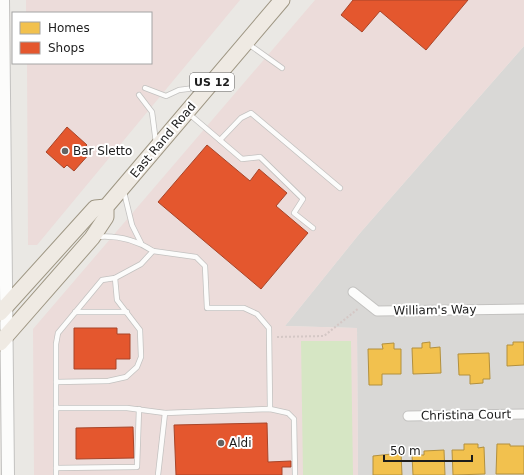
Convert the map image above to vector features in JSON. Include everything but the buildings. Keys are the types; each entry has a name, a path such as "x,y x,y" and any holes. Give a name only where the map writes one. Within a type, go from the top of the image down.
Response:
{"main road":[{"name":"East Rand Road","path":"4,339 92,238 106,217 106,207 282,0"},
{"name":"East Rand Road","path":"3,309 95,208 106,207"}],"street":[{"path":"3,0 1,19 3,309 8,475"},
{"name":"William's Way","path":"353,292 377,311 524,309"},
{"name":"Christina Court","path":"408,416 524,414"}],"lane":[{"path":"246,42 282,68"},
{"path":"144,88 166,96 179,90 208,86"},
{"path":"139,95 152,112 157,148"},
{"path":"187,112 242,159 260,157 303,199 294,213 313,228"},
{"path":"220,140 241,118 251,113 340,188"},
{"path":"123,187 132,226 141,243"},
{"path":"92,238 109,236 141,243 153,252 196,257 205,266 208,308 244,308 257,314 269,328 270,409"},
{"path":"56,475 56,344 58,333 102,280 115,278 141,264 153,252"},
{"path":"56,382 108,381 126,377 137,367 141,357 140,330 117,300 115,278"},
{"path":"75,312 127,312"},
{"path":"56,408 127,408 165,413 270,409 288,413 294,419 295,475"},
{"path":"56,468 137,467 139,409"},
{"path":"158,475 165,413"}],"path":[{"path":"269,337 324,336 366,302"}],"shaded area":[{"path":"26,0 240,0 37,245 28,245 27,64 152,64 152,12 26,12"},
{"path":"315,0 524,0 524,46 360,233 285,326 357,328 358,475 34,475 33,329"},
{"path":"524,46 524,475 358,475 357,328 285,326 360,233"}],"green space":[{"path":"301,341 351,341 353,475 303,475"}],"place":[{"name":"Bar Sletto","path":"65,151"},
{"name":"Aldi","path":"221,443"}]}
